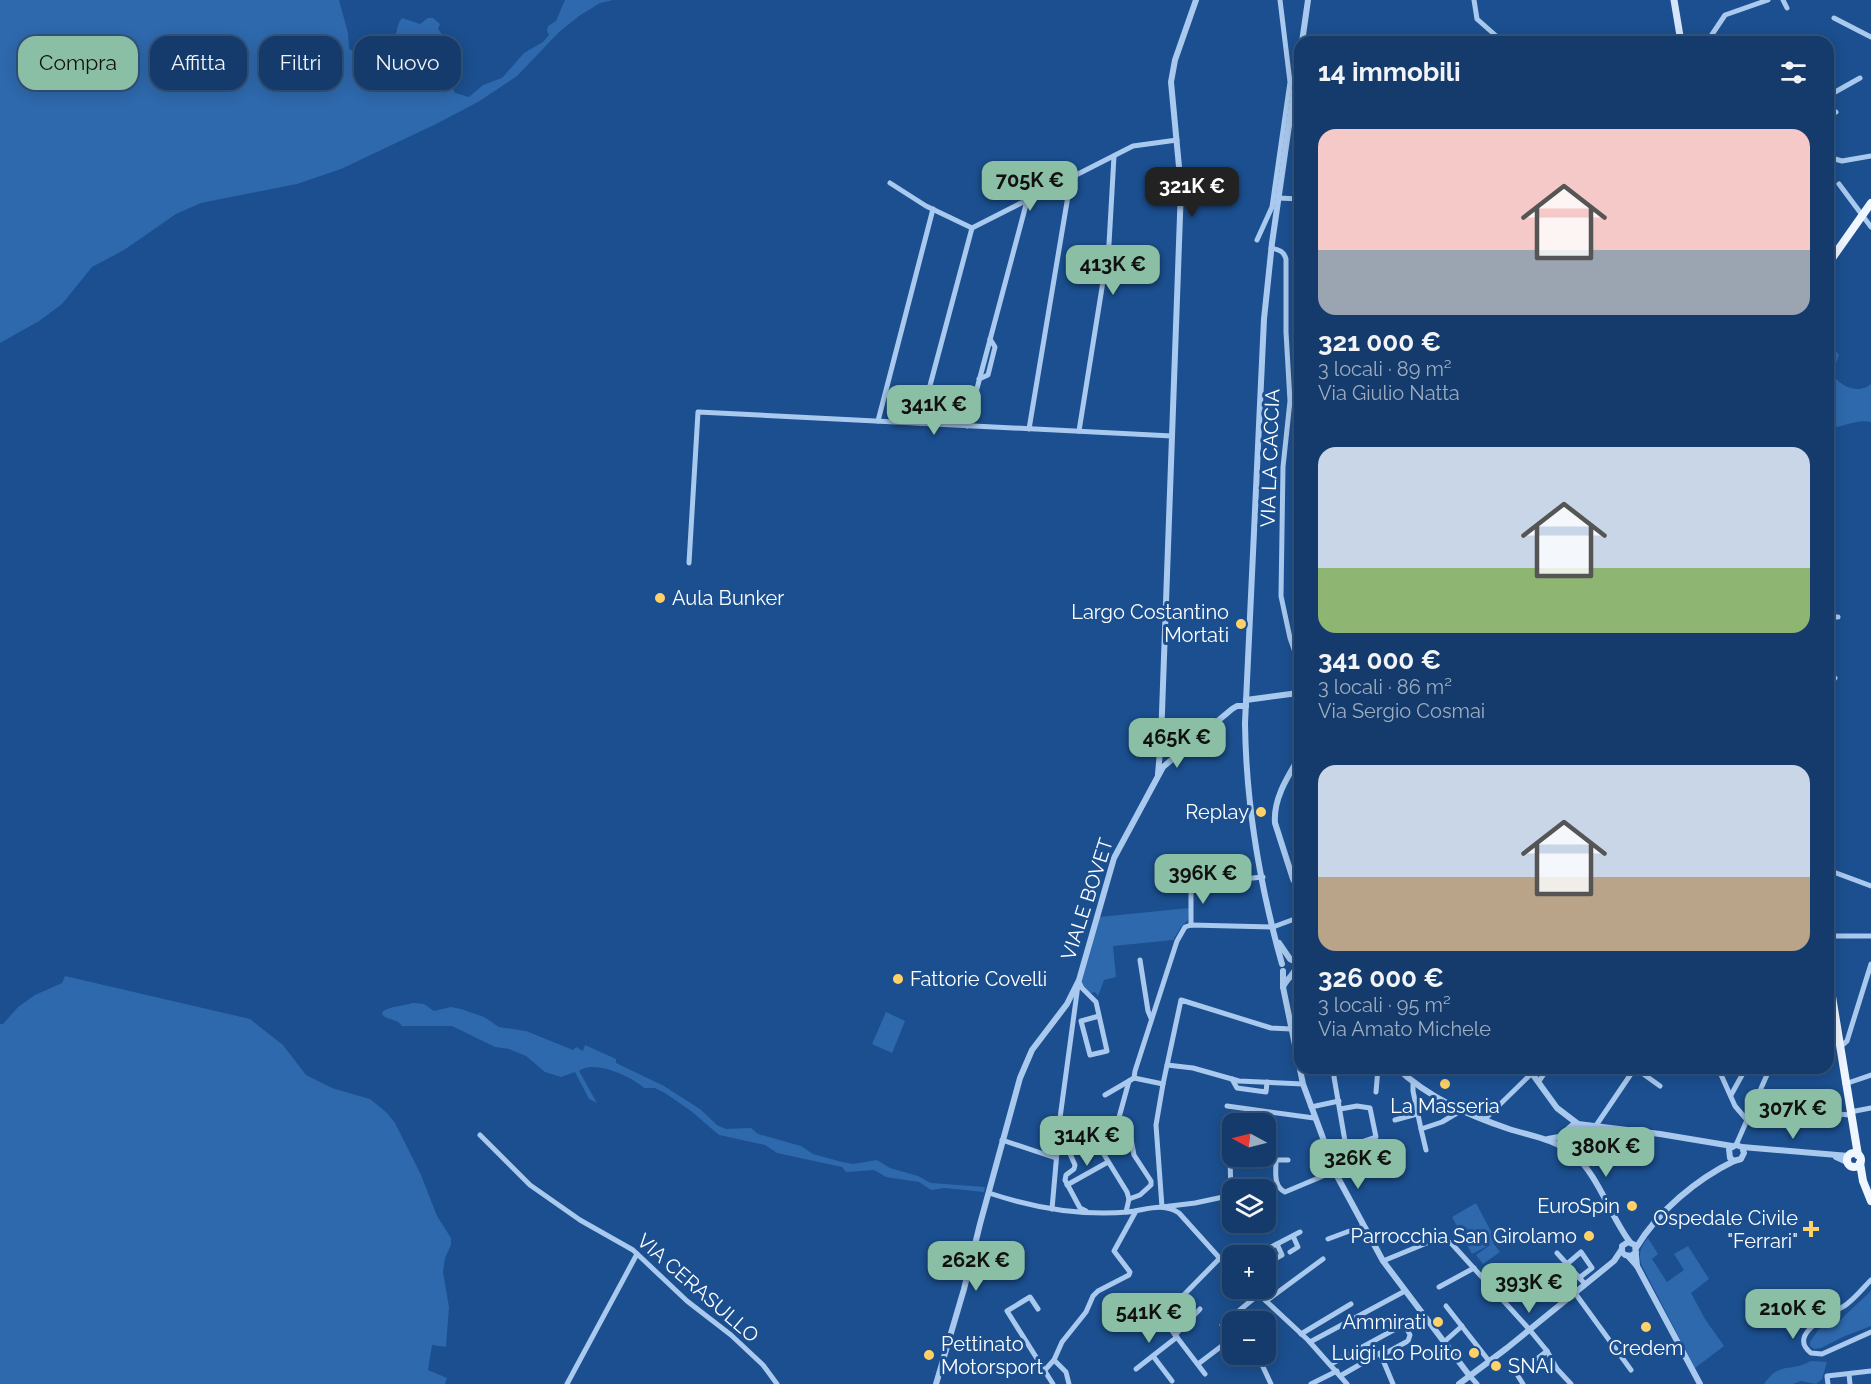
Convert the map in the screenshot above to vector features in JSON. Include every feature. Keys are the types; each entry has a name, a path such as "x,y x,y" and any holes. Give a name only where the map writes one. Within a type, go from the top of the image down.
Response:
{"main road":[{"path":"1674,0 1680,36"},
{"path":"1834,256 1871,203"},
{"path":"1834,1013 1855,1139 1853,1159 1871,1201"}],"street":[{"path":"1158,774 1181,188 1171,91 1172,72 1196,0"},
{"path":"1257,240 1272,207 1290,82 1280,0"},
{"path":"1303,36 1308,0"},
{"path":"1474,0 1477,19 1496,36"},
{"path":"1711,36 1725,15 1768,0"},
{"path":"1783,0 1787,8"},
{"path":"1834,18 1871,37"},
{"path":"1834,93 1860,78"},
{"path":"1294,90 1271,248 1264,319 1246,703 1248,790 1263,877 1283,967 1283,987 1294,1043"},
{"path":"920,423 972,228 1133,146 1177,140"},
{"path":"1079,431 1109,244 1114,156"},
{"path":"1834,159 1842,162 1871,156"},
{"path":"1029,429 1071,178"},
{"path":"890,183 933,209 972,228"},
{"path":"1839,184 1871,227"},
{"path":"1278,198 1294,199"},
{"path":"967,426 1027,201"},
{"path":"878,421 933,209"},
{"name":"VIA LA CACCIA","path":"1271,248 1280,250 1286,259 1290,401 1283,467 1281,596 1294,649"},
{"path":"689,563 698,412 1172,436"},
{"path":"1158,774 1168,760 1237,706 1294,695"},
{"path":"1161,740 1164,746 1171,751 1183,750"},
{"path":"1294,767 1275,806 1274,814 1294,881"},
{"name":"VIALE BOVET","path":"936,1384 964,1289 1020,1078 1029,1055 1067,1004 1079,980 1114,858 1158,774"},
{"path":"1834,872 1871,886"},
{"path":"1191,925 1191,884 1263,877"},
{"path":"1129,1199 1140,1195 1151,1185 1134,1155 1131,1139 1118,1121 1177,941 1185,927 1191,925 1273,927 1294,919"},
{"path":"1834,936 1871,936"},
{"path":"1276,940 1294,962"},
{"path":"1283,967 1286,959 1290,959"},
{"path":"1140,960 1151,1018"},
{"path":"1840,1047 1847,1041 1871,964"},
{"path":"1283,967 1294,972"},
{"path":"1283,987 1286,980 1294,974"},
{"path":"1079,980 1079,985 1093,998 1099,1016 1107,1051 1090,1055 1081,1021 1099,1016"},
{"path":"1052,1209 1058,1138 1079,980"},
{"path":"1864,984 1871,988"},
{"path":"1077,999 1083,996 1093,998"},
{"path":"1162,1207 1156,1125 1181,1000 1271,1029 1291,1029"},
{"path":"1067,1004 1072,1004 1075,1016"},
{"path":"1167,1065 1192,1068 1232,1079 1303,1084"},
{"path":"1301,1074 1314,1118 1335,1171 1363,1226 1383,1261 1476,1384"},
{"path":"1335,1074 1346,1147"},
{"path":"1376,1092 1378,1074"},
{"path":"1403,1074 1427,1092 1485,1120 1563,1144 1569,1139"},
{"path":"1410,1074 1426,1150"},
{"path":"1485,1120 1526,1074"},
{"path":"1533,1074 1557,1108 1574,1126 1651,1132 1722,1143 1736,1151 1754,1148 1853,1159"},
{"path":"1539,1082 1544,1074"},
{"path":"1595,1127 1631,1074"},
{"path":"1643,1074 1660,1086"},
{"path":"1721,1074 1735,1106 1747,1120"},
{"path":"1731,1095 1743,1074"},
{"path":"1459,1384 1614,1261 1628,1256 1633,1246 1684,1194 1723,1165 1736,1151 1767,1074"},
{"path":"1845,1084 1871,1074"},
{"path":"1105,1095 1131,1079 1163,1084"},
{"path":"1232,1079 1237,1088 1266,1092 1267,1082"},
{"path":"1311,1107 1339,1101"},
{"path":"1227,1106 1314,1118"},
{"path":"1327,1151 1376,1137 1370,1108 1357,1106 1340,1109"},
{"path":"1752,1107 1850,1114 1871,1108"},
{"path":"1421,1130 1442,1122 1462,1110"},
{"path":"1395,1120 1417,1114"},
{"path":"1571,1153 1568,1145 1574,1126"},
{"path":"1558,1142 1574,1126"},
{"name":"VIA CERASULLO","path":"480,1135 530,1185 580,1220 619,1241 637,1254 687,1301 731,1335 763,1365 777,1384"},
{"path":"1092,1135 1129,1199 1126,1212"},
{"path":"1058,1138 1067,1147 1075,1165 1074,1169 1066,1175 1067,1185 1080,1208 1088,1212"},
{"path":"1002,1140 1056,1158"},
{"path":"1558,1142 1587,1169 1616,1223 1633,1246 1638,1266 1700,1384"},
{"path":"1276,1160 1288,1160"},
{"path":"1275,1167 1276,1182 1282,1192 1285,1192 1335,1171 1367,1161"},
{"path":"1067,1185 1108,1162"},
{"path":"989,1193 1025,1204 1052,1209 1088,1212 1136,1211 1228,1196 1231,1191 1230,1167"},
{"path":"1162,1207 1179,1213 1220,1259 1164,1315 1165,1323 1205,1374"},
{"path":"1044,1371 1054,1360 1062,1342 1086,1312 1093,1296 1129,1275 1128,1267 1114,1251 1136,1211"},
{"path":"1616,1223 1622,1248 1638,1266"},
{"path":"1328,1239 1363,1226"},
{"path":"1276,1259 1282,1256 1277,1244 1300,1232"},
{"path":"1290,1252 1298,1248 1293,1236"},
{"path":"1383,1261 1434,1240 1451,1243 1529,1329 1547,1351 1557,1369 1571,1384"},
{"path":"1614,1261 1622,1248 1633,1246"},
{"path":"1567,1264 1581,1252 1592,1268 1579,1278"},
{"path":"1557,1253 1585,1284"},
{"path":"566,1384 637,1254"},
{"path":"1323,1259 1266,1301 1310,1342 1347,1384"},
{"path":"1439,1287 1474,1268"},
{"path":"1871,1280 1850,1302 1818,1320 1806,1333 1805,1346 1811,1353 1822,1354 1871,1332"},
{"path":"1310,1342 1406,1291"},
{"path":"1575,1293 1631,1370"},
{"path":"1038,1309 1030,1297 1007,1311 1053,1384"},
{"path":"1758,1299 1762,1298 1786,1315 1827,1310 1833,1312"},
{"path":"1239,1311 1253,1299"},
{"path":"1301,1334 1351,1304"},
{"path":"1446,1306 1489,1361"},
{"path":"1136,1369 1176,1336 1200,1309"},
{"path":"1311,1384 1380,1353 1384,1354 1408,1341 1410,1335 1405,1326 1401,1326 1331,1364"},
{"path":"1444,1342 1462,1326"},
{"path":"1198,1364 1222,1346"},
{"path":"1523,1384 1518,1376 1520,1372 1547,1351"},
{"path":"1380,1353 1394,1384"},
{"path":"1154,1356 1172,1381"},
{"path":"1054,1360 1066,1372 1069,1384"},
{"path":"1262,1365 1271,1384"},
{"path":"1828,1384 1827,1376 1871,1371"},
{"path":"1849,1374 1850,1384"}],"shaded area":[{"path":"0,0 339,0 348,33 349,49 354,51 354,90 454,90 455,93 469,97 483,85 502,78 524,53 543,42 549,35 548,26 556,21 565,0 613,0 600,3 579,16 559,32 517,76 478,102 436,124 341,169 297,184 201,203 176,214 124,250 92,267 62,304 39,321 0,343"},
{"path":"402,18 420,24 428,18 433,18 440,24 438,29 443,36 396,36"},
{"path":"1834,349 1839,355 1834,369"},
{"path":"1834,377 1844,385 1855,389 1871,384 1871,422 1855,422 1834,428"},
{"path":"1189,908 1188,920 1173,940 1113,946 1116,977 1104,980 1098,996 1095,992 1090,993 1081,983 1099,917"},
{"path":"65,976 250,1019 283,1045 306,1075 332,1088 370,1099 386,1112 395,1123 421,1175 437,1216 451,1238 443,1272 449,1307 446,1347 432,1345 428,1370 447,1378 445,1384 0,1384 0,1024 3,1024 18,1007 35,995 62,983"},
{"path":"413,1003 424,1004 434,1011 451,1007 461,1009 484,1017 499,1027 526,1031 573,1050 576,1047 583,1051 585,1045 616,1059 616,1063 664,1086 700,1109 717,1125 726,1129 751,1128 758,1134 801,1146 813,1154 842,1162 853,1164 877,1160 890,1168 918,1176 931,1183 985,1187 984,1192 945,1188 931,1190 919,1182 886,1177 874,1170 846,1172 842,1167 777,1153 765,1145 719,1135 691,1111 655,1088 644,1088 631,1079 603,1068 585,1068 579,1071 597,1103 589,1099 575,1072 561,1077 545,1072 526,1056 509,1049 495,1047 452,1026 402,1026 382,1014 387,1009"},
{"path":"886,1012 905,1021 892,1053 872,1044"},
{"path":"1476,1203 1496,1241 1472,1254 1452,1217"},
{"path":"1648,1238 1658,1254 1652,1259 1667,1282 1684,1270 1674,1254 1688,1246 1709,1279 1691,1293 1705,1319 1724,1346 1695,1368 1642,1266 1640,1251"},
{"path":"1493,1243 1500,1252 1483,1264 1476,1255"},
{"path":"1871,1291 1871,1326 1821,1348 1814,1349 1810,1346 1810,1342 1819,1329 1839,1321"},
{"path":"1811,1361 1827,1362 1822,1379 1816,1384 1801,1381 1793,1384 1764,1384 1775,1372"}],"place":[{"name":"Aula Bunker","path":"660,598"},
{"name":"Largo Costantino Mortati","path":"1241,624"},
{"name":"Replay","path":"1261,812"},
{"name":"Fattorie Covelli","path":"898,979"},
{"name":"La Masseria","path":"1445,1084"},
{"name":"EuroSpin","path":"1632,1206"},
{"name":"Ospedale Civile \"Ferrari\"","path":"1811,1229"},
{"name":"Parrocchia San Girolamo","path":"1589,1236"},
{"name":"Ammirati","path":"1438,1322"},
{"name":"Credem","path":"1646,1327"},
{"name":"Luigi Lo Polito","path":"1474,1353"},
{"name":"Pettinato Motorsport","path":"929,1355"},
{"name":"SNAI","path":"1496,1366"}]}
